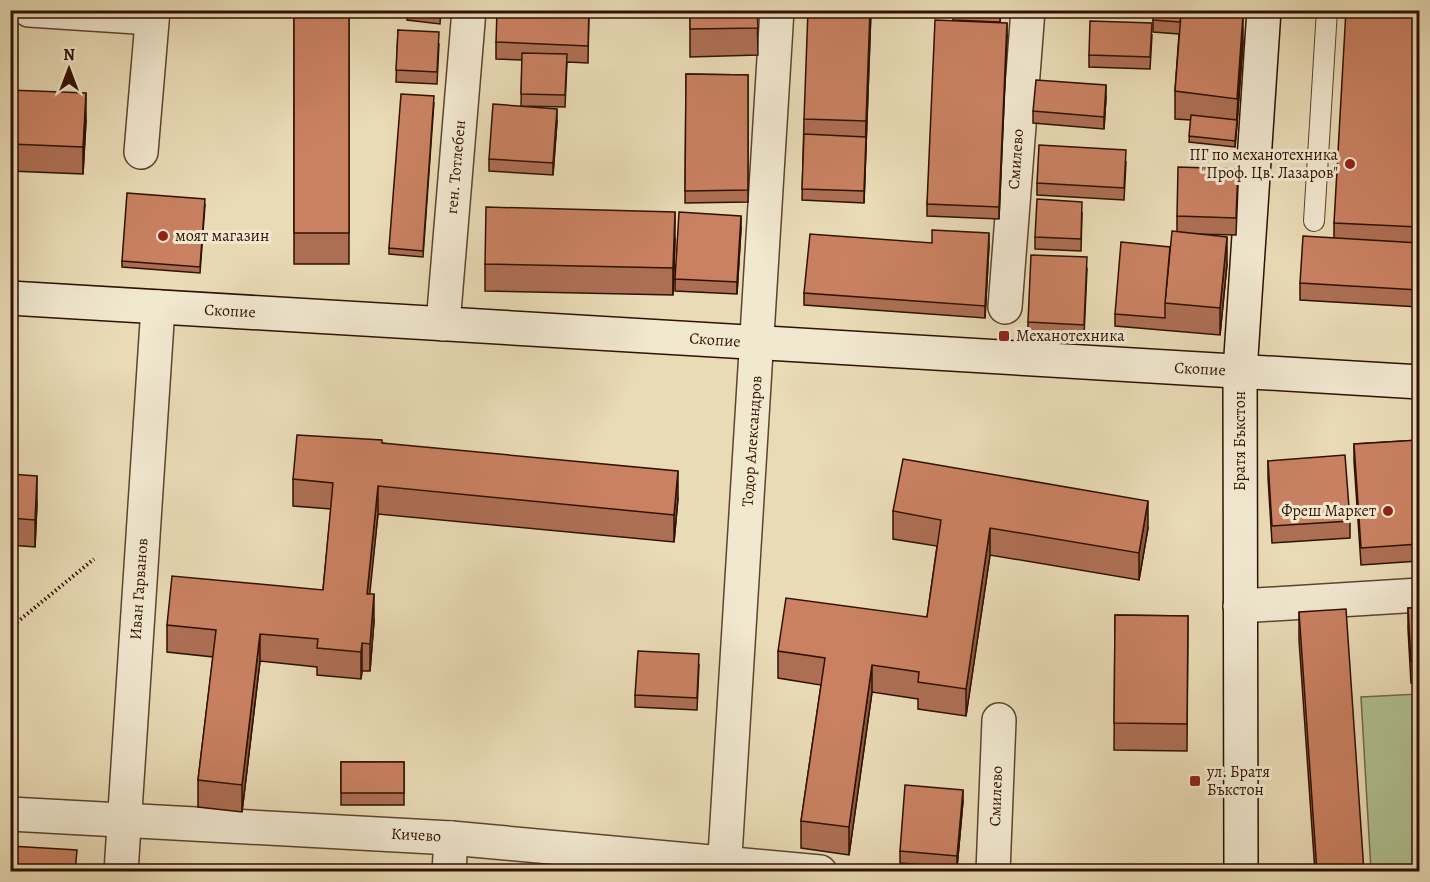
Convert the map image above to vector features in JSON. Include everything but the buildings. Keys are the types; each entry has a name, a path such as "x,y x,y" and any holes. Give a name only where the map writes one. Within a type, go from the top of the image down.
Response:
{"street":[{"path":"29,10 153,14 141,152"},
{"name":"ген. Тотлебен","path":"443,324 469,10"},
{"name":"Тодор Александров","path":"724,868 759,343 777,10"},
{"name":"Смилево","path":"1005,307 1028,10"},
{"name":"Братя Бъкстон","path":"1241,872 1240,371 1264,10"},
{"name":"Скопие","path":"10,298 1419,382"},
{"name":"Иван Гарванов","path":"121,872 158,307"},
{"path":"1240,606 1419,595"},
{"name":"Смилево","path":"993,872 999,720"},
{"name":"Кичево","path":"10,814 124,818 452,838 724,868 820,872"},
{"path":"449,872 452,838"}],"lane":[{"path":"1314,221 1327,10"}],"path":[{"path":"10,628 94,559"}],"green space":[{"path":"1419,694 1419,871 1371,871 1361,697"}],"place":[{"name":"ПГ по механотехника \"Проф. Цв. Лазаров\"","path":"1350,164"},
{"name":"моят магазин","path":"163,236"},
{"name":"Механотехника","path":"1004,336"},
{"name":"Фреш Маркет","path":"1388,511"},
{"name":"ул. Братя Бъкстон","path":"1195,781"}]}
